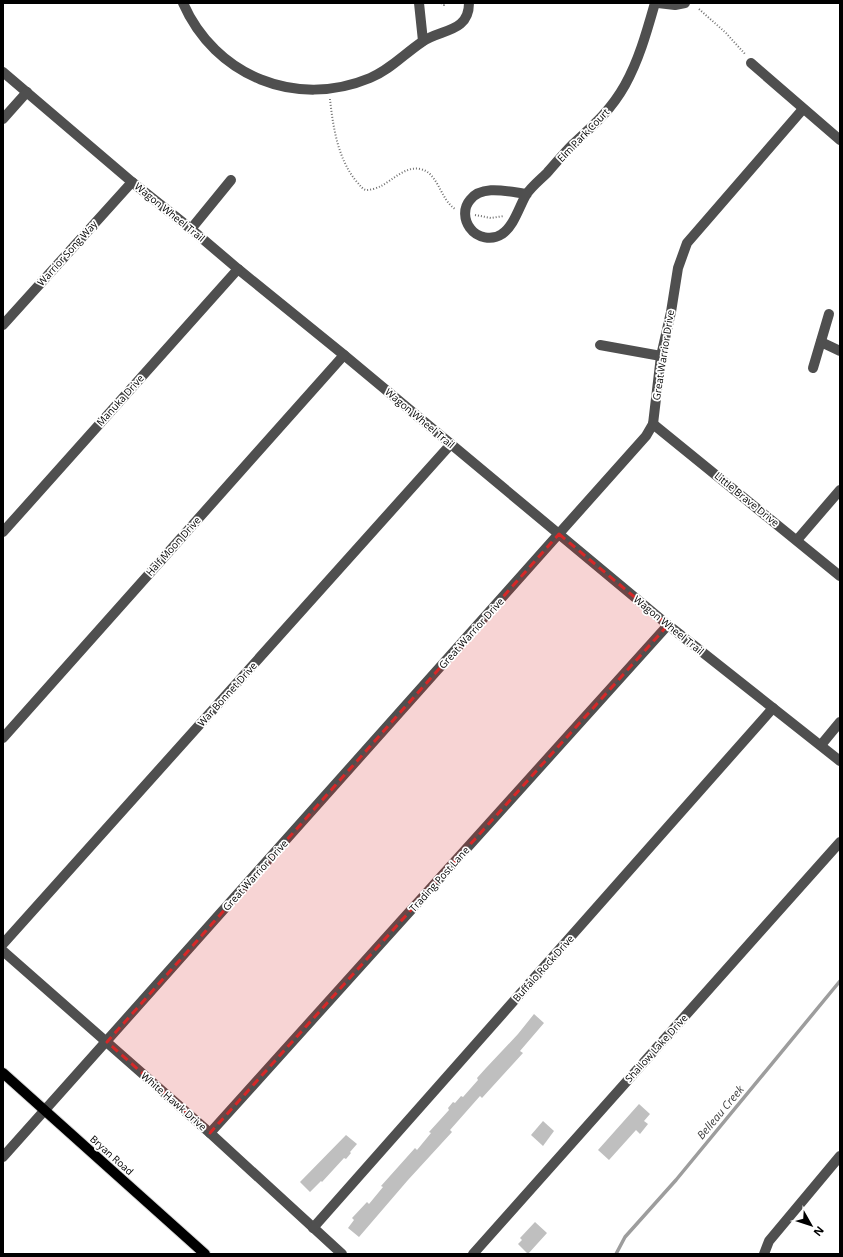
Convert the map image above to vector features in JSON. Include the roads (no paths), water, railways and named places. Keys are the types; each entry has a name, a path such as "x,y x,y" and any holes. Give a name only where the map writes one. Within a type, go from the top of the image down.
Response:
{"main road":[{"name":"Bryan Road","path":"3,1073 202,1253"}],"street":[{"path":"183,3 201,34 224,59 255,77 271,84 310,90 337,88 355,84 384,70 401,59 423,41 449,31 461,24 469,11 469,3"},
{"path":"419,3 423,41"},
{"path":"656,3 675,5 685,3"},
{"name":"Elm Park Court","path":"527,194 487,190 478,192 472,196 467,203 465,212 468,225 472,231 480,236 488,238 498,236 506,230 527,194 573,145 603,117 625,85 637,59 656,3"},
{"path":"751,63 840,140"},
{"name":"Wagon Wheel Trail","path":"3,72 132,182 344,355 668,625 840,761"},
{"path":"3,119 27,92"},
{"name":"Great Warrior Drive","path":"3,1157 646,436 653,424 661,356 678,268 687,243 803,109"},
{"path":"191,229 230,180"},
{"name":"Warrior Song Way","path":"3,325 132,182"},
{"name":"Manuka Drive","path":"3,532 238,269"},
{"path":"814,368 829,314"},
{"path":"821,342 840,351"},
{"path":"600,345 661,356"},
{"name":"Half Moon Drive","path":"3,738 344,355"},
{"name":"Little Brave Drive","path":"653,424 840,576"},
{"name":"War Bonnet Drive","path":"3,944 451,444"},
{"path":"797,540 840,490"},
{"name":"Trading Post Lane","path":"210,1133 668,625"},
{"name":"Buffalo Rock Drive","path":"313,1228 773,708"},
{"path":"821,745 840,722"},
{"name":"Shallow Lake Drive","path":"473,1254 840,842"},
{"name":"White Hawk Drive","path":"3,951 210,1133 342,1254"},
{"path":"764,1254 769,1241 840,1156"}],"waterway":[{"name":"Belleau Creek","path":"616,1254 625,1237 676,1180 840,981"}]}
